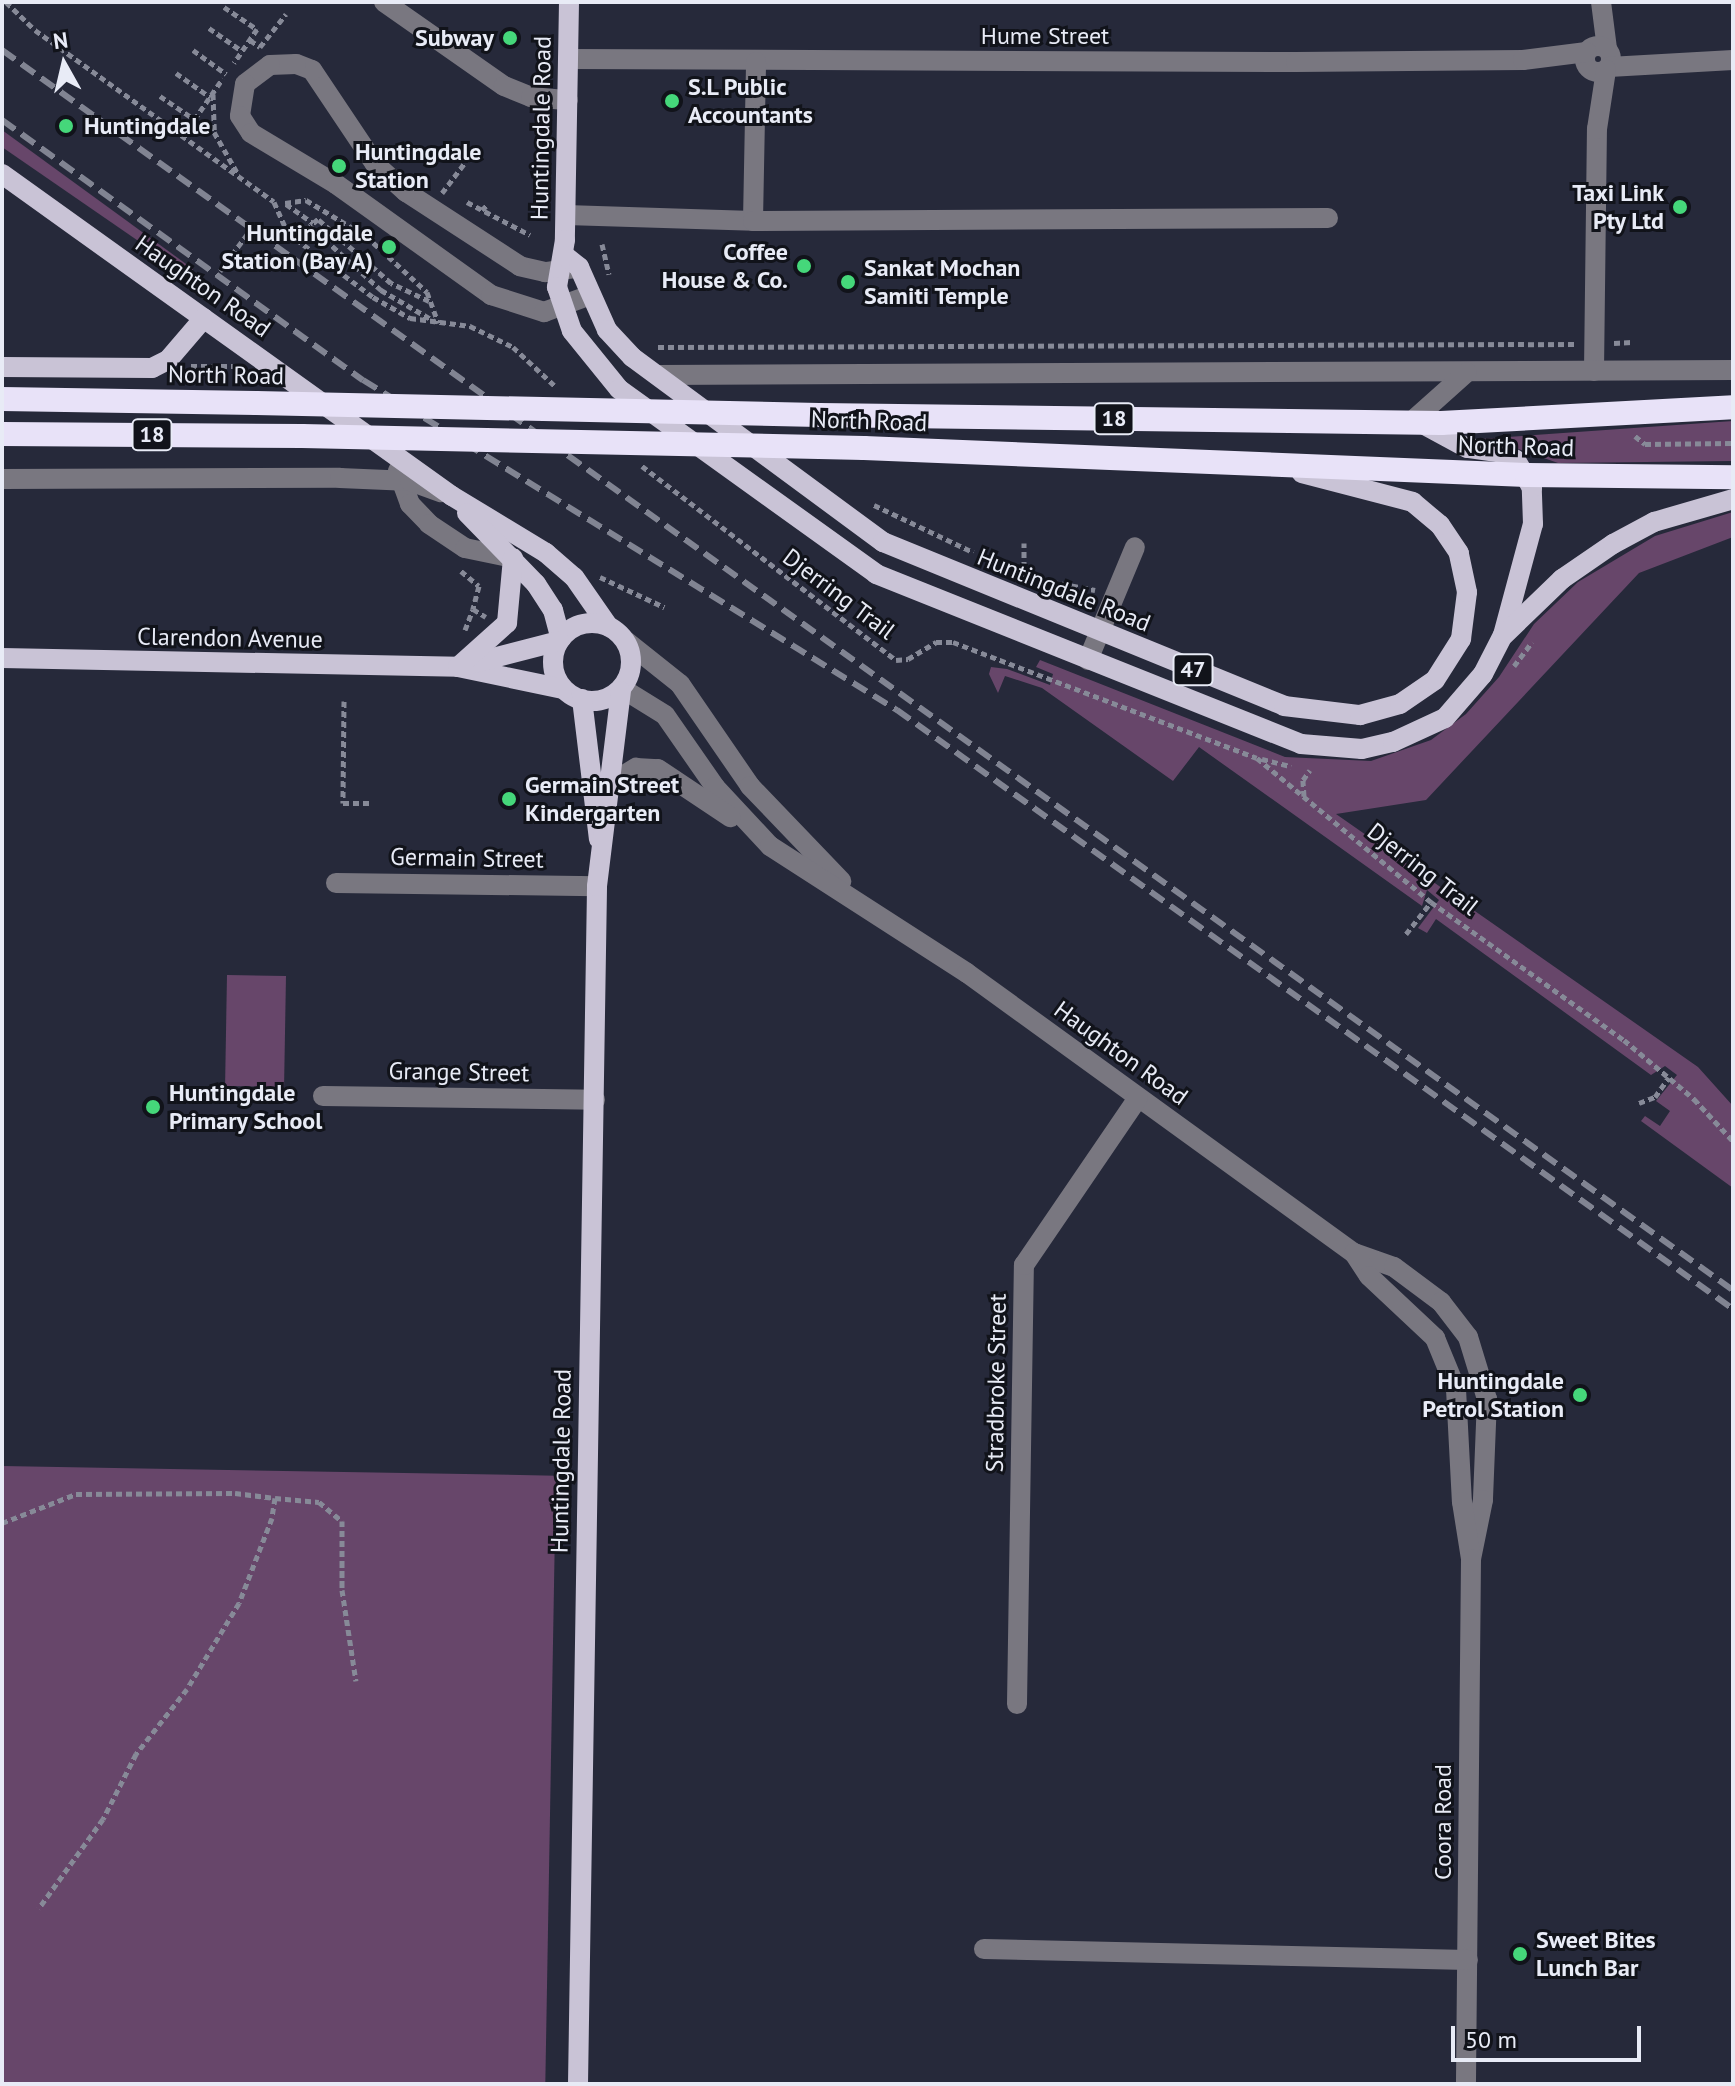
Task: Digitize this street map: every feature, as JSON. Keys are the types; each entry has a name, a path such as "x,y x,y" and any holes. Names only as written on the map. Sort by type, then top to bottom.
{"highway":[{"name":"North Road","path":"2,399 1415,423 1733,407"},
{"name":"North Road","path":"2,434 864,448 1527,475 1733,477"}],"main road":[{"name":"Huntingdale Road","path":"569,2 567,265 563,308 580,344 619,389 876,574 1301,744 1362,749 1393,742 1445,718 1483,674 1503,635 1531,540 1533,497 1527,475"},
{"name":"Haughton Road","path":"2,174 452,496 527,539 583,588 608,626"},
{"name":"Huntingdale Road","path":"567,265 618,343 883,542 1099,633 1284,706 1322,714 1386,709 1411,699 1435,680 1456,650 1467,615 1464,570 1447,533 1403,498 1267,465"},
{"path":"2,367 152,368 168,360 204,318"},
{"path":"1415,423 1467,448 1511,455 1527,475"},
{"name":"Haughton Road","path":"452,496 513,558 553,610 560,640"},
{"path":"1503,635 1562,579 1613,544 1654,522 1733,499"},
{"path":"458,667 507,623 513,558"},
{"path":"579,625 608,626 626,641 631,668 622,690 610,698 582,699 563,689 553,660 560,640 579,625"},
{"name":"Clarendon Avenue","path":"458,667 560,640"},
{"name":"Clarendon Avenue","path":"2,658 458,667 563,689"},
{"name":"Huntingdale Road","path":"599,839 614,781 622,690"},
{"name":"Huntingdale Road","path":"578,2084 599,839 582,699"}],"street":[{"path":"384,2 504,86 531,97 568,100"},
{"path":"1594,371 1599,2"},
{"name":"Hume Street","path":"568,59 756,62 1733,60"},
{"path":"753,221 756,62"},
{"path":"567,265 520,266 383,174 312,70 296,64 270,65 245,84 240,116 251,133 336,184 491,295 532,311 563,308 588,296"},
{"path":"566,215 753,221 1328,218"},
{"name":"North Road","path":"657,375 1733,370"},
{"path":"1415,423 1467,372"},
{"path":"396,456 400,480 416,511 448,539 473,551 513,558"},
{"path":"2,479 400,480 452,496"},
{"path":"1088,660 1135,547"},
{"name":"Haughton Road","path":"626,641 680,684 750,786 857,897"},
{"name":"Haughton Road","path":"622,690 665,715 715,787 760,837 857,897 1354,1253 1394,1267 1441,1302 1468,1337 1481,1366"},
{"path":"614,781 636,768 664,771 760,837"},
{"name":"Germain Street","path":"336,883 597,886"},
{"name":"Grange Street","path":"323,1096 595,1100"},
{"name":"Stradbroke Street","path":"1017,1704 1024,1265 1138,1098"},
{"name":"Haughton Road","path":"1354,1253 1369,1276 1424,1323 1452,1374"},
{"name":"Coora Road","path":"1471,1559 1488,1445 1481,1366"},
{"name":"Coora Road","path":"1452,1374 1471,1559 1466,2084"},
{"path":"984,1949 1468,1960"}],"path":[{"path":"6,2 35,30 274,202 288,233 373,297 410,318 470,326 513,347 567,398"},
{"path":"183,136 257,29 224,7"},
{"path":"250,40 260,47 286,14"},
{"path":"209,28 242,51"},
{"path":"193,50 226,74"},
{"path":"176,73 211,95"},
{"path":"211,95 214,132 240,177"},
{"path":"160,96 194,119"},
{"path":"445,190 530,235"},
{"path":"274,202 306,200 366,236 427,292 438,324"},
{"path":"285,203 313,223"},
{"path":"482,210 488,204"},
{"path":"429,301 391,283 318,219 310,226 381,290 438,324"},
{"path":"220,271 248,233"},
{"path":"602,244 611,284"},
{"path":"646,342 656,347 717,348 1632,342"},
{"path":"1635,431 1636,441 1645,444 1733,443"},
{"name":"Djerring Trail","path":"631,457 896,660 908,659 936,642 971,647 1257,758 1431,902 1669,1077 1733,1141"},
{"path":"1024,543 1024,577 1115,595"},
{"path":"583,588 601,577 664,607"},
{"path":"344,701 343,803 373,803"},
{"path":"1304,797 1303,780 1310,770"},
{"path":"1406,934 1431,902"},
{"path":"1639,1103 1655,1097 1669,1077"},
{"path":"2,1523 76,1494 235,1493 319,1502 342,1521 342,1590 356,1681"},
{"path":"39,1908 103,1819 136,1754 187,1689 239,1603 272,1518 275,1498"}],"shaded area":[{"path":"2,130 193,269 192,278 2,147"},
{"path":"1733,421 1733,461 1558,463 1507,445 1479,443 1479,439"},
{"path":"1733,512 1733,537 1639,573 1426,800 1336,814 1698,1067 1733,1106 1733,1188 1641,1121 1645,1116 1660,1126 1670,1111 1656,1101 1677,1075 1665,1066 1651,1075 1436,919 1427,933 1418,928 1439,900 1427,890 1422,906 1199,747 1173,781 1042,688 1005,676 998,693 989,674 991,667 1007,669 1050,685 1053,674 1036,667 1040,660 1285,757 1371,761 1431,740 1466,714 1499,677 1534,624 1578,582 1655,536"},
{"path":"227,975 286,976 284,1087 225,1086"},
{"path":"2,1466 556,1476 545,2084 2,2084"}],"railway":[{"path":"2,50 1733,1290"},
{"path":"2,120 363,380 897,710 1733,1309"}],"place":[{"name":"Subway","path":"510,38"},
{"name":"S.L Public Accountants","path":"672,101"},
{"name":"Huntingdale","path":"66,126"},
{"name":"Huntingdale Station","path":"339,166"},
{"name":"Taxi Link Pty Ltd","path":"1680,207"},
{"name":"Huntingdale Station (Bay A)","path":"389,247"},
{"name":"Coffee House & Co.","path":"804,266"},
{"name":"Sankat Mochan Samiti Temple","path":"848,282"},
{"name":"Germain Street Kindergarten","path":"509,799"},
{"name":"Huntingdale Primary School","path":"153,1107"},
{"name":"Huntingdale Petrol Station","path":"1580,1395"},
{"name":"Sweet Bites Lunch Bar","path":"1520,1954"}]}
